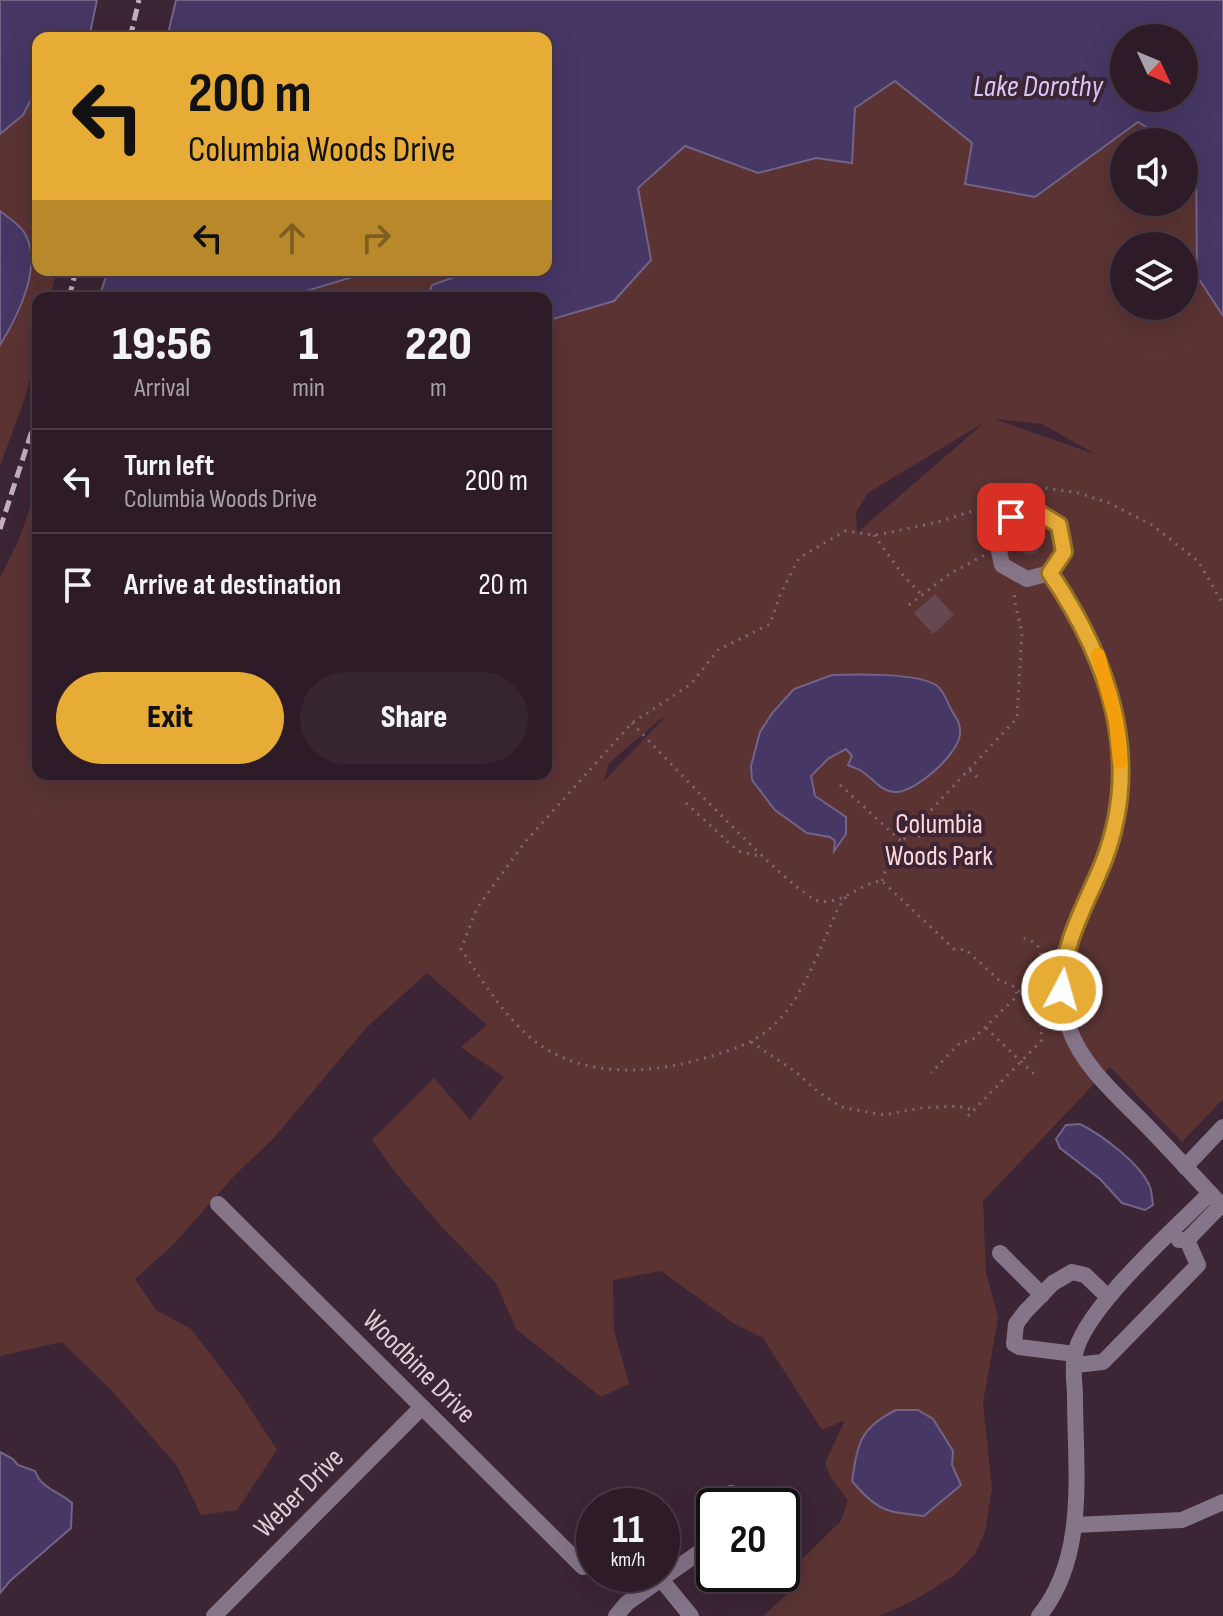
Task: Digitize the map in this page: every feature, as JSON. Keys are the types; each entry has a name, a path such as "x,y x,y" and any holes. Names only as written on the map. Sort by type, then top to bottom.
{"street":[{"path":"1036,511 1059,525 1064,552 1050,573 1027,579 1002,565 997,542 1011,517 1036,511"},
{"path":"1050,573 1073,607 1098,656 1111,697 1119,746 1113,829 1066,952 1062,990 1068,1025 1084,1059 1218,1201"},
{"path":"1185,1167 1223,1127"},
{"path":"1039,1616 1059,1585 1075,1525 1075,1360 1096,1309 1165,1239 1218,1201"},
{"path":"1187,1240 1218,1201"},
{"name":"Woodbine Drive","path":"218,1204 576,1560"},
{"path":"1165,1239 1187,1240"},
{"path":"1108,1297 1085,1275 1078,1272 1062,1276 1016,1324 1014,1344 1075,1360 1103,1362 1198,1265 1187,1240"},
{"path":"1000,1253 1042,1295"},
{"name":"Weber Drive","path":"214,1616 422,1407"},
{"path":"1075,1525 1182,1520 1223,1502"},
{"path":"616,1616 642,1592"},
{"path":"671,1592 691,1616"}],"path":[{"path":"846,897 836,909 795,997 777,1023 751,1042 718,1054 645,1071 602,1068 571,1061 539,1044 523,1031 492,995 461,949 477,908 516,854 632,723 691,684 718,650 770,624 780,595 799,558 845,531 874,535 938,522 1045,488 1079,493 1109,503 1152,525 1179,545 1198,561 1223,604"},
{"path":"874,535 922,595"},
{"path":"909,605 948,575 999,551"},
{"path":"882,881 888,858 1017,718 1022,632 1014,599 1020,575"},
{"path":"632,723 766,859 812,899 829,902 846,897 870,883 882,881"},
{"path":"970,770 977,777"},
{"path":"840,785 902,842"},
{"path":"686,803 738,851 766,859"},
{"path":"913,830 920,837"},
{"path":"882,881 954,949 966,950 991,974 1017,991"},
{"path":"968,1116 1042,1040 1036,991 1041,952 1026,938 1018,938"},
{"path":"1017,991 1062,990"},
{"path":"931,1073 960,1043 973,1039 986,1028 1014,999 1017,991"},
{"path":"986,1028 1036,1076"},
{"path":"751,1042 841,1107 884,1115 933,1107 957,1106 974,1110"}],"green space":[{"name":"Columbia Woods Park","path":"895,81 973,143 965,183 1035,197 1110,142 1110,216 1196,216 1197,232 1110,232 1110,320 1198,320 1198,278 1223,316 1223,1099 1182,1142 1110,1067 983,1201 986,1272 998,1318 983,1403 992,1489 985,1532 975,1554 955,1575 913,1601 879,1616 763,1616 789,1592 800,1592 800,1561 841,1521 848,1500 831,1478 825,1463 845,1420 822,1430 763,1338 733,1323 661,1271 613,1280 614,1330 629,1384 601,1397 516,1329 496,1283 440,1225 372,1140 434,1078 470,1120 504,1077 461,1047 487,1025 427,973 366,1028 273,1139 236,1174 173,1245 135,1279 156,1310 191,1329 240,1393 277,1450 237,1510 201,1515 177,1466 113,1392 62,1342 0,1356 0,578 19,539 32,501 32,780 552,780 552,319 614,301 651,260 638,188 685,145 758,173 817,157 851,163 855,108","holes":["995,419 1042,424 1097,455","985,422 858,532 856,512 868,493","664,718 604,781 609,763"]},
{"path":"32,98 32,276 56,276 52,292 32,292 32,371 0,466 0,345 17,318 28,286 23,230 0,211 0,134 23,115"},
{"path":"1138,122 1148,128 1130,128"},
{"path":"356,276 457,276 432,285 430,292 303,292"}],"water":[{"path":"0,0 97,0 90,32 32,32 32,98 23,115 0,134"},
{"name":"Lake Dorothy","path":"176,0 1223,0 1223,316 1198,278 1198,128 1148,128 1138,122 1130,128 1110,128 1110,142 1035,197 965,184 972,143 895,81 855,108 852,163 816,158 758,173 685,146 638,188 651,260 614,301 552,319 552,292 430,292 432,285 457,276 552,276 552,32 168,32"},
{"path":"0,211 24,232 31,260 21,305 0,345"},
{"path":"106,276 356,276 303,292 101,292"},
{"path":"832,675 886,675 927,681 942,691 960,729 953,751 936,770 914,786 896,792 885,790 860,770 848,765 852,756 846,749 829,758 811,776 815,796 846,817 846,834 834,851 835,841 830,837 807,833 775,810 752,780 751,766 760,732 773,712 794,689"},
{"path":"1080,1124 1130,1160 1150,1187 1153,1205 1145,1210 1122,1203 1100,1179 1060,1148 1056,1139 1066,1125"},
{"path":"896,1410 918,1410 933,1419 953,1451 952,1465 961,1485 924,1516 883,1508 868,1499 852,1481 863,1438 875,1423"},
{"path":"0,1452 18,1465 35,1471 46,1486 72,1503 71,1528 0,1593"}],"building":[{"path":"1029,533 1040,544 1029,555 1018,544"},
{"path":"935,594 954,615 933,634 914,613"}],"railway":[{"path":"131,32 139,0"},
{"path":"70,292 74,276"},
{"path":"0,529 32,430"}],"slow traffic":[{"path":"1098,655 1116,721 1120,762"}],"route":[{"path":"1011,517 1036,511 1059,525 1064,552 1050,573 1073,607 1098,656 1111,697 1119,746 1120,767 1113,829 1066,952 1062,990"}]}
